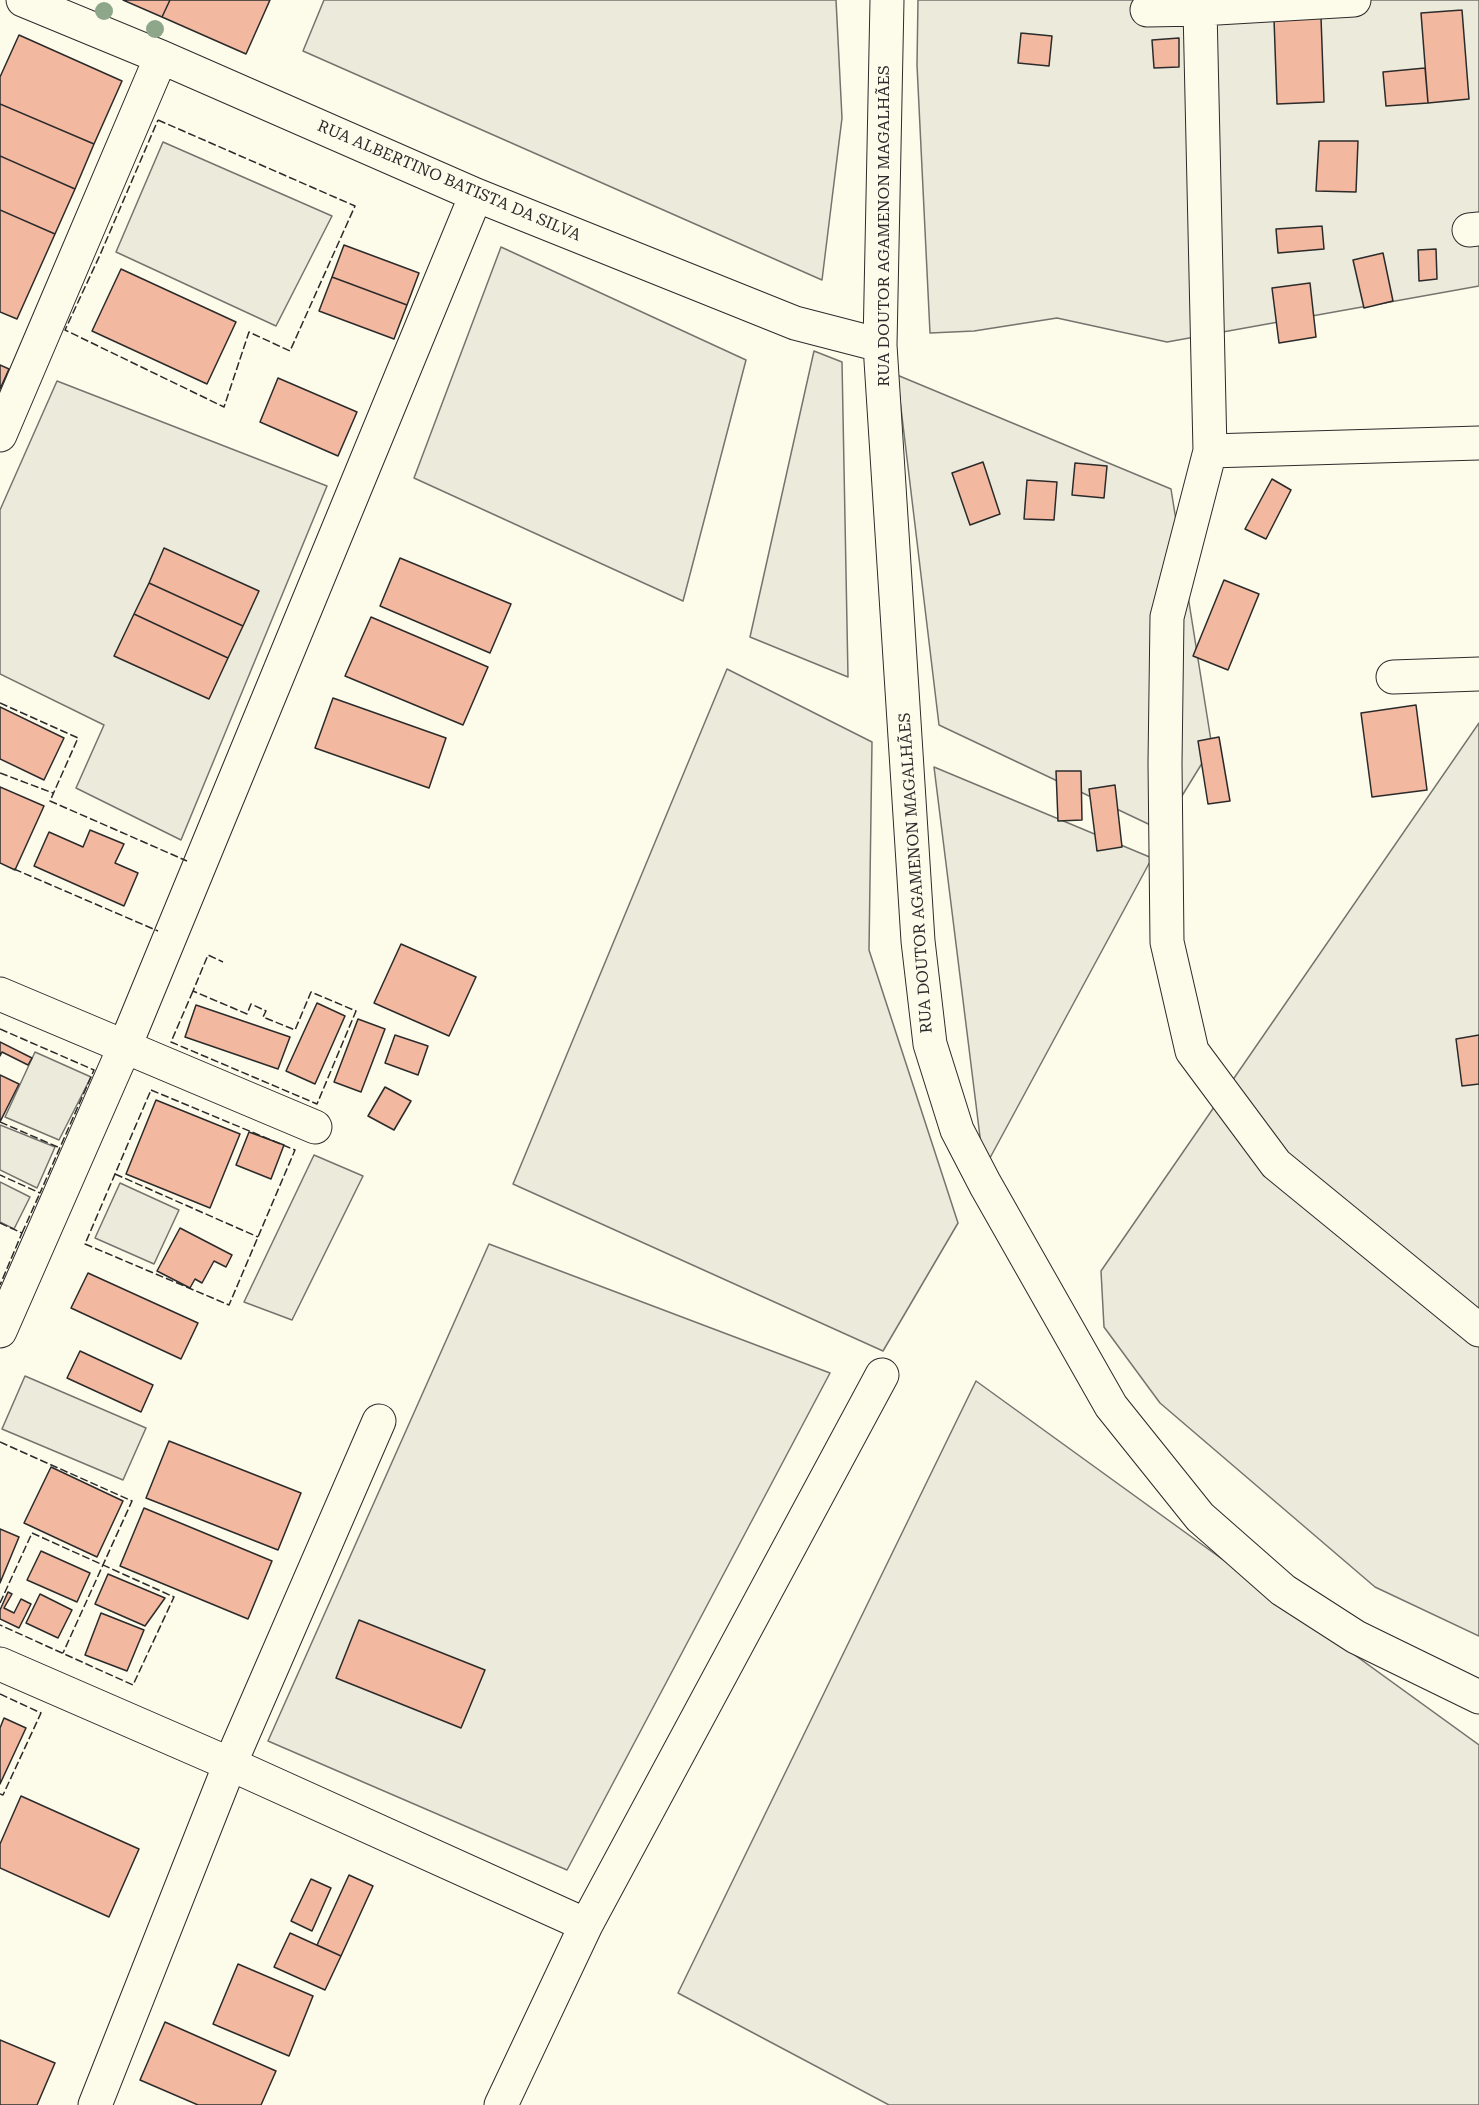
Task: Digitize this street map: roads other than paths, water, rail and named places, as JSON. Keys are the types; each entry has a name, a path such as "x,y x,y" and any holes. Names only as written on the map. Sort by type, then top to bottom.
{"street":[{"name":"RUA ALBERTINO BATISTA DA SILVA","path":"23,0 161,57 476,195 795,323 880,345"},
{"name":"RUA DOUTOR AGAMENON MAGALHÃES","path":"886,0 880,345 918,941 930,1044 957,1130 985,1184 1111,1406 1200,1516 1283,1590 1356,1637 1479,1697"},
{"path":"1147,10 1354,0"},
{"path":"1200,9 1210,451 1167,617 1165,762 1167,942 1192,1051 1276,1164 1479,1330"},
{"path":"0,435 161,57"},
{"path":"0,1331 125,1046 476,195"},
{"path":"1210,451 1479,443"},
{"path":"1393,677 1479,674"},
{"path":"0,994 315,1127"},
{"path":"501,2105 586,1926 882,1375"},
{"path":"95,2105 230,1764 379,1421"},
{"path":"0,1664 230,1764 586,1926"}]}
